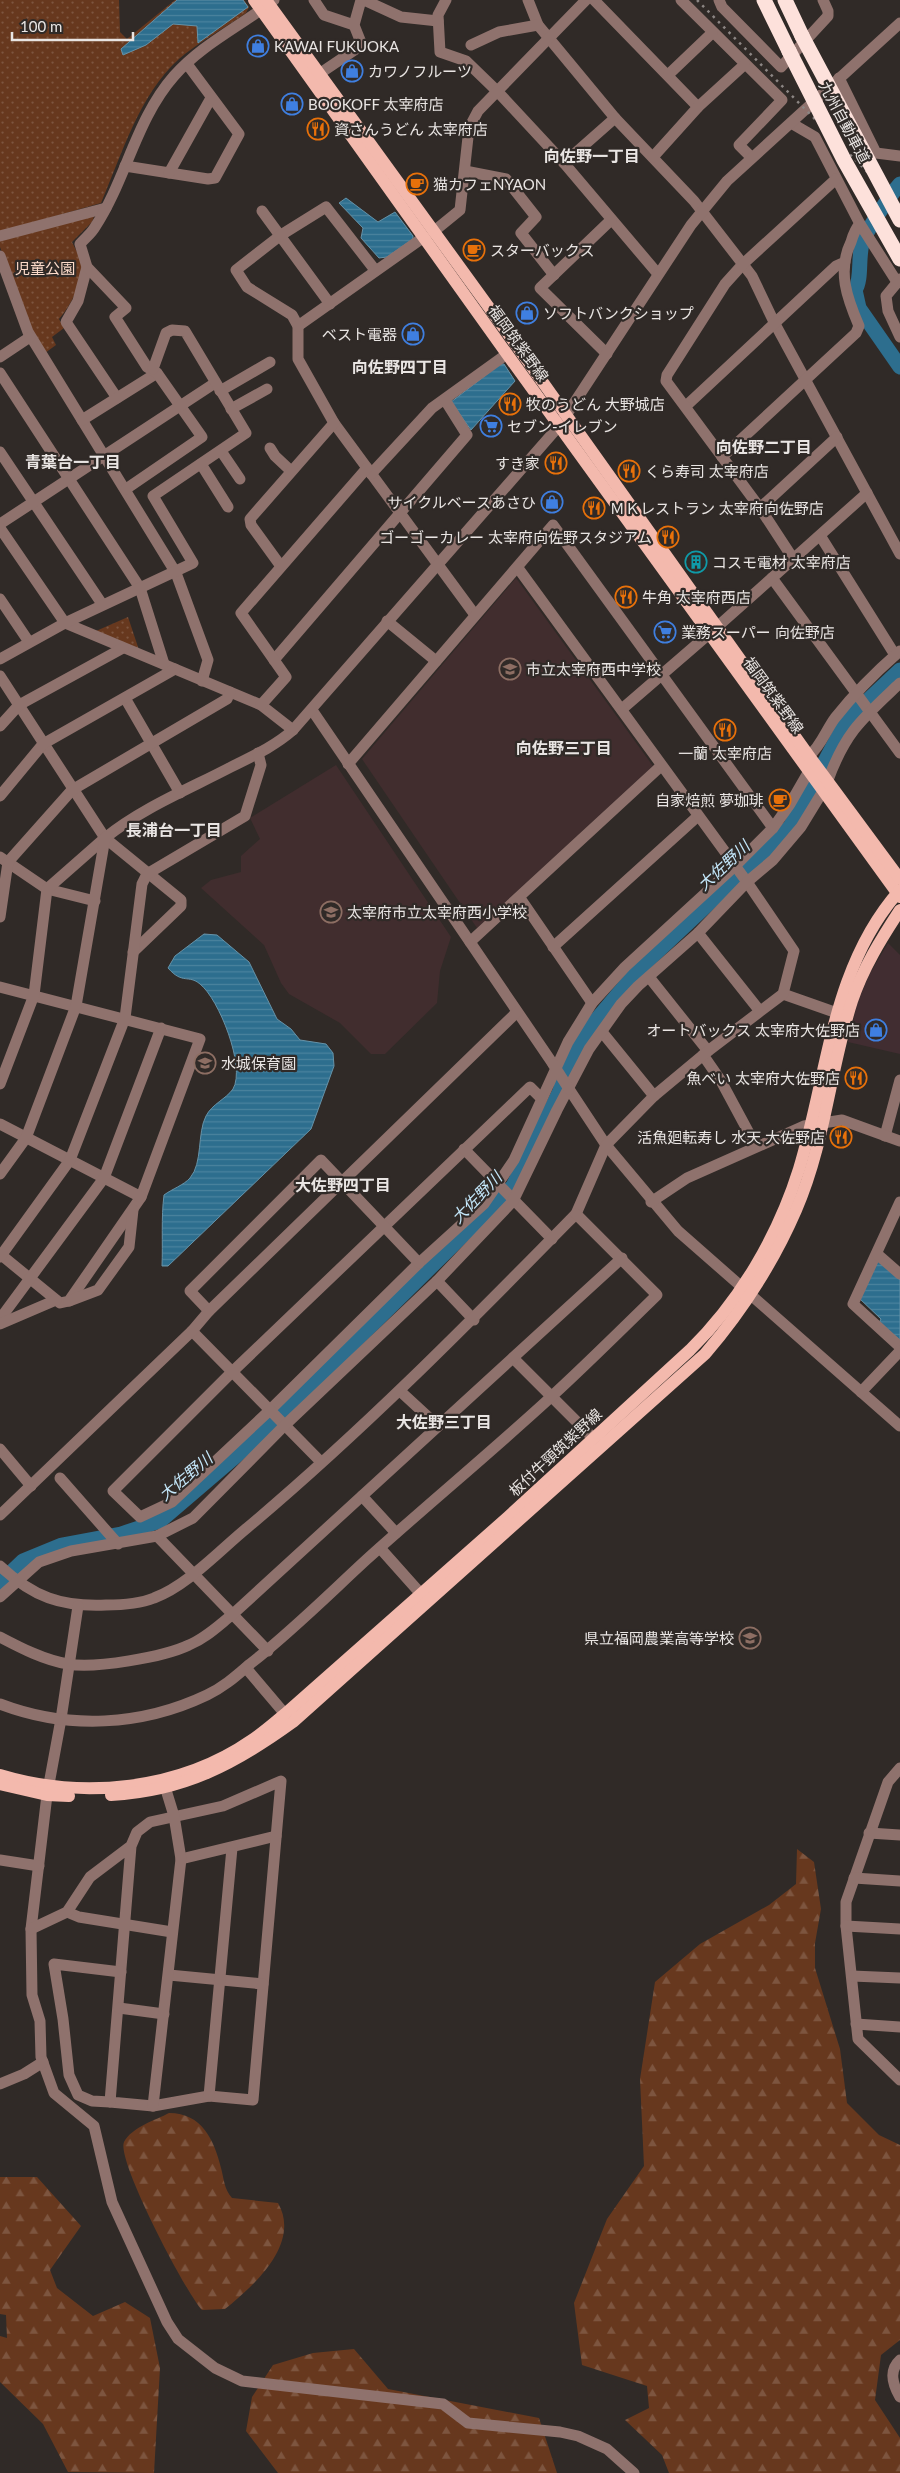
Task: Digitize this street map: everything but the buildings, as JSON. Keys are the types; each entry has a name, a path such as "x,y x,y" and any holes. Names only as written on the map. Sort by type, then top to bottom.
{"highway":[{"name":"九州自動車道","path":"764,0 844,160 900,258"},
{"name":"九州自動車道","path":"785,0 808,34 900,220"}],"main road":[{"name":"福岡筑紫野線","path":"265,2 319,74 506,354 714,630"},
{"name":"福岡筑紫野線","path":"265,2 428,235 566,415 899,893"},
{"name":"福岡筑紫野線","path":"825,786 900,879"},
{"name":"板付牛頸筑紫野線","path":"817,1123 837,1013 852,967 871,931 899,893"},
{"name":"板付牛頸筑紫野線","path":"0,1784 48,1790 165,1784 221,1767 260,1746 293,1722 705,1354 747,1291 817,1123 852,1000 864,968 900,910"},
{"name":"板付牛頸筑紫野線","path":"165,1784 212,1762 251,1740 285,1714 508,1517 712,1328 747,1291"},
{"name":"板付牛頸筑紫野線","path":"0,1774 48,1790"}],"street":[{"path":"314,0 324,15 354,25"},
{"path":"319,74 362,45 354,25 362,0 401,17 438,21"},
{"path":"446,0 440,11 438,21 440,52 466,61 498,92 564,163 658,274"},
{"path":"528,0 538,25 615,118 701,211 744,264 900,554"},
{"path":"298,326 375,270 428,235 460,210 470,128 478,111 586,0"},
{"path":"594,0 698,107"},
{"path":"681,0 744,65 782,100 739,145 751,157"},
{"path":"720,0 722,7 781,67 808,34 828,16 823,0"},
{"path":"126,489 202,437 155,371 147,366 115,318 126,308 87,267 80,244 95,227 106,208 155,103 175,75 211,43 265,2"},
{"path":"0,1084 34,996 47,889 117,828 180,793 258,754 294,730 387,620 559,426 701,211 751,157 900,23"},
{"path":"471,45 499,32 538,25"},
{"path":"668,76 712,33"},
{"path":"125,166 215,178 239,134 187,64"},
{"path":"653,157 698,107 744,65"},
{"path":"839,78 876,153 900,156"},
{"path":"169,173 211,98"},
{"path":"564,163 615,118"},
{"path":"791,123 815,137 860,224 898,280 886,296 888,311 900,337"},
{"path":"465,171 506,180 536,217 522,233 554,275"},
{"path":"794,560 760,508 666,381 667,375 725,284 836,179"},
{"path":"375,270 326,207 281,235 236,270 247,287 292,316 298,326 298,359 334,424 475,615"},
{"path":"0,236 106,208"},
{"path":"262,211 330,304"},
{"path":"607,354 540,288 611,220"},
{"path":"722,457 856,333 859,326 848,300 845,287 845,262 849,246 860,224"},
{"path":"0,256 30,336 176,572 208,660 202,682"},
{"path":"686,406 774,322 836,266 845,262"},
{"path":"87,267 78,301 66,322 117,398"},
{"path":"0,659 102,604 193,564 153,496 246,433 185,331 172,330 166,333 155,371 82,420"},
{"path":"0,357 30,336"},
{"path":"261,705 286,678 240,613 280,565 432,408 506,354"},
{"path":"0,524 180,406 270,362"},
{"path":"0,373 140,588 164,664"},
{"path":"231,409 267,389"},
{"path":"274,660 467,435 445,400"},
{"path":"280,565 251,525 250,519 334,424"},
{"path":"760,508 837,437"},
{"path":"270,448 275,456 291,471"},
{"path":"221,451 240,479"},
{"path":"0,452 102,604"},
{"path":"201,464 228,507"},
{"path":"622,709 821,537 868,493"},
{"path":"348,764 553,525 773,828"},
{"path":"0,528 65,623 164,664 202,682 261,705 294,730"},
{"path":"0,1597 39,1562 71,1551 157,1536 193,1518 284,1426 437,1281 513,1201 557,1110 589,1050 621,1004 649,976 698,933 747,882 773,860 788,842 825,786 838,752 863,703 898,653 821,537"},
{"path":"0,1566 16,1581 42,1595 78,1606 132,1604 154,1598 194,1573 400,1391 474,1320 576,1214 606,1145 654,1096 705,1053 782,994 794,951 747,882 518,568"},
{"path":"772,578 900,753"},
{"path":"0,599 29,642"},
{"path":"387,620 436,661"},
{"path":"0,726 19,705 123,648"},
{"path":"0,796 43,744 175,670"},
{"path":"0,676 72,790 105,838 146,874 180,900 180,906 134,952"},
{"path":"541,1098 530,1087 231,1372 113,1491 140,1517 172,1502 269,1411 419,1263 484,1204 514,1160 568,1042 592,1003 625,967 735,866 773,828 790,804 828,727 863,703 900,683"},
{"path":"0,917 4,860 72,790 227,699 230,692"},
{"path":"125,698 180,793"},
{"path":"312,710 570,1088 606,1145 651,1202 678,1231 900,1426"},
{"path":"134,1208 130,1247 98,1290 69,1301 60,1303 0,1256 70,1160 125,1018 142,884 146,874 244,816 261,765 258,754"},
{"path":"470,942 520,898 661,766"},
{"path":"553,947 698,816"},
{"path":"0,1174 26,1138 76,1006 105,838"},
{"path":"4,860 47,889 94,901"},
{"path":"520,898 592,1003"},
{"path":"698,933 759,1010"},
{"path":"649,976 705,1053 756,1146"},
{"path":"0,987 200,1039 142,1197 69,1301"},
{"path":"782,994 837,1013"},
{"path":"0,1515 192,1331 209,1312 518,1012"},
{"path":"0,1320 104,1178 161,1028"},
{"path":"602,1032 654,1096"},
{"path":"885,1136 900,1080"},
{"path":"651,1202 687,1178 756,1146 817,1123 842,1120 900,1141"},
{"path":"0,1124 142,1197"},
{"path":"464,1149 498,1186 552,1239"},
{"path":"209,1312 190,1291 321,1160 383,1228 419,1263"},
{"path":"862,1392 900,1349 853,1304 899,1206"},
{"path":"0,1704 20,1712 61,1719 100,1722 125,1721 152,1716 224,1687 268,1651 396,1533 552,1397 657,1295 576,1214"},
{"path":"877,1254 900,1274"},
{"path":"0,1637 29,1651 69,1665 128,1660 182,1648 203,1637 233,1614 622,1258"},
{"path":"437,1281 474,1320"},
{"path":"0,1324 56,1300"},
{"path":"192,1331 321,1462"},
{"path":"514,1358 593,1438"},
{"path":"400,1391 438,1426"},
{"path":"0,1450 31,1486"},
{"path":"60,1478 118,1544"},
{"path":"362,1496 396,1533"},
{"path":"157,1536 268,1651"},
{"path":"380,1548 420,1594"},
{"path":"78,1606 48,1790 31,1929 32,1995 40,2021 43,2062 54,2093 94,2126 108,2192 128,2240 167,2322 178,2339 215,2368 242,2381 444,2404 468,2423 560,2432 607,2449 634,2473"},
{"path":"246,1668 285,1714"},
{"path":"899,1771 888,1782 869,1833 846,1902 846,1926 858,2039 900,2080"},
{"path":"110,2102 126,1925 131,1846 137,1832 150,1822 224,1806 280,1781 253,2100 209,2096 153,2106 92,2101 78,2095 69,2075 64,2019 54,1964 121,1972"},
{"path":"153,2106 181,1859 174,1816 165,1784"},
{"path":"869,1833 900,1835"},
{"path":"181,1859 276,1836"},
{"path":"31,1929 66,1912 90,1877 131,1846"},
{"path":"209,2096 232,1848"},
{"path":"0,1860 39,1866"},
{"path":"854,1878 900,1880"},
{"path":"66,1912 79,1917 172,1932"},
{"path":"846,1926 900,1929"},
{"path":"169,1975 219,1982 264,1984"},
{"path":"852,1976 900,1978"},
{"path":"119,2008 164,2014"},
{"path":"856,2024 900,2027"},
{"path":"0,2084 24,2074 43,2062"},
{"path":"900,2360 895,2365 892,2378 900,2396"}],"shaded area":[{"name":"市立太宰府西中学校","path":"516,578 653,766 477,928 362,759"},
{"name":"太宰府市立太宰府西小学校","path":"336,765 451,937 440,971 437,1003 385,1054 371,1054 340,1023 289,994 281,983 264,945 201,888 211,880 241,872 241,856 260,839 250,818"},
{"name":"オートバックス 太宰府大佐野店","path":"888,943 900,955 900,1054 848,1042 857,1004 869,975"}],"green space":[{"path":"0,0 119,0 120,32 127,39 175,0 244,0 249,7 246,13 186,53 165,74 142,107 124,145 101,203 0,232"},
{"name":"児童公園","path":"95,214 92,222 72,242 84,266 75,294 59,319 64,328 52,337 56,345 45,353 31,332 0,247 0,239"},
{"path":"128,617 139,650 96,631"},
{"path":"797,1849 814,1862 821,1909 815,1943 815,1968 840,2049 847,2103 879,2135 900,2145 900,2340 881,2355 875,2400 900,2438 900,2473 669,2473 662,2455 625,2420 649,2408 647,2386 582,2365 574,2303 607,2219 644,2166 640,2079 655,1982 700,1944 769,1905 796,1884"},
{"path":"169,2113 180,2114 190,2118 205,2130 215,2148 226,2187 232,2198 278,2203 284,2218 284,2233 279,2248 271,2262 249,2288 225,2309 202,2310 194,2299 154,2226 141,2199 124,2154 124,2142 133,2132"},
{"path":"0,2177 37,2177 81,2226 50,2270 57,2288 93,2316 125,2302 150,2318 160,2368 154,2473 68,2472 43,2424 0,2382 0,2336 7,2338 6,2315 0,2314"},
{"path":"354,2349 388,2389 539,2418 557,2473 278,2473 246,2431 252,2397 273,2365 313,2353"}],"water":[{"path":"177,0 243,0 248,7 198,43 197,26 173,24 146,45 123,55 121,49"},
{"path":"346,198 378,222 395,212 413,236 413,239 387,257 379,258 361,238 363,228 339,203"},
{"path":"500,364 504,364 515,381 471,430 451,402"},
{"path":"204,934 217,935 249,962 277,1019 291,1029 300,1040 326,1044 333,1053 334,1066 311,1129 168,1266 162,1266 164,1195 181,1185 194,1172 206,1116 233,1089 236,1079 233,1050 215,1004 200,984 178,976 168,968 175,956"},
{"path":"879,1261 900,1280 900,1340 879,1323 881,1319 859,1298 875,1263"}],"waterway":[{"name":"大佐野川","path":"900,184 864,238 855,290 859,308 900,367"},
{"name":"大佐野川","path":"0,1583 23,1561 62,1545 121,1534 160,1521 256,1439 513,1186 560,1091 565,1070 596,1020 641,967 790,827 847,720 900,670"}],"railway":[{"path":"697,0 900,205"}],"place":[{"name":"KAWAI FUKUOKA","path":"258,46"},
{"name":"カワノフルーツ","path":"352,71"},
{"name":"BOOKOFF 太宰府店","path":"292,104"},
{"name":"資さんうどん 太宰府店","path":"318,129"},
{"name":"猫カフェNYAON","path":"417,184"},
{"name":"スターバックス","path":"474,250"},
{"name":"ソフトバンクショップ","path":"527,313"},
{"name":"ベスト電器","path":"413,334"},
{"name":"牧のうどん 大野城店","path":"510,404"},
{"name":"セブン-イレブン","path":"491,426"},
{"name":"すき家","path":"556,463"},
{"name":"くら寿司 太宰府店","path":"629,471"},
{"name":"サイクルベースあさひ","path":"552,502"},
{"name":"ＭＫレストラン 太宰府向佐野店","path":"594,508"},
{"name":"ゴーゴーカレー 太宰府向佐野スタジアム","path":"668,537"},
{"name":"コスモ電材 太宰府店","path":"696,562"},
{"name":"牛角 太宰府西店","path":"626,597"},
{"name":"業務スーパー 向佐野店","path":"665,632"},
{"name":"市立太宰府西中学校","path":"510,669"},
{"name":"一蘭 太宰府店","path":"725,730"},
{"name":"自家焙煎 夢珈琲","path":"780,800"},
{"name":"太宰府市立太宰府西小学校","path":"331,912"},
{"name":"オートバックス 太宰府大佐野店","path":"876,1030"},
{"name":"水城保育園","path":"205,1063"},
{"name":"魚べい 太宰府大佐野店","path":"856,1078"},
{"name":"活魚廻転寿し 水天 大佐野店","path":"841,1137"},
{"name":"県立福岡農業高等学校","path":"750,1638"}],"district":[{"name":"向佐野一丁目","path":"592,155"},
{"name":"向佐野四丁目","path":"400,366"},
{"name":"向佐野二丁目","path":"764,446"},
{"name":"青葉台一丁目","path":"73,461"},
{"name":"向佐野三丁目","path":"564,747"},
{"name":"長浦台一丁目","path":"174,829"},
{"name":"大佐野四丁目","path":"343,1184"},
{"name":"大佐野三丁目","path":"444,1421"}]}
